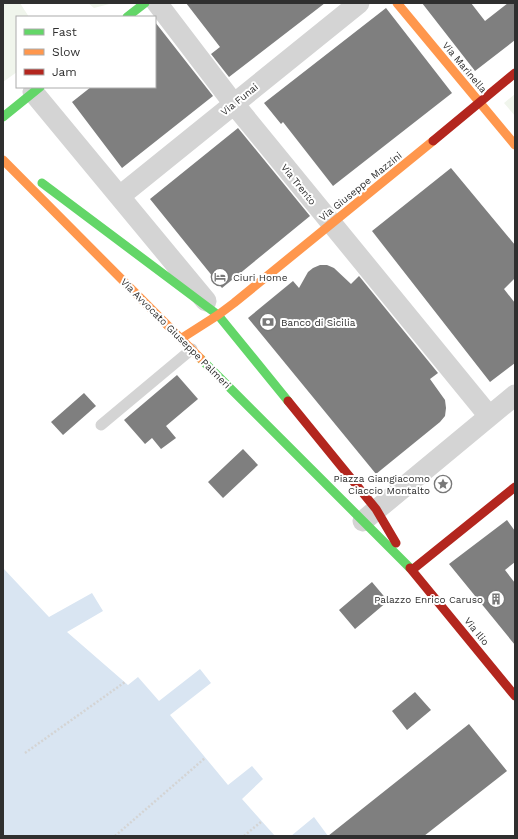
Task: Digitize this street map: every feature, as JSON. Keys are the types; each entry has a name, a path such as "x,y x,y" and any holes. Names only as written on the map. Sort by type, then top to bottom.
{"main road":[{"path":"128,16 145,3"},
{"name":"Via Marinella","path":"397,3 515,145"},
{"name":"Via Giuseppe Mazzini","path":"182,338 218,315 332,224 515,73"},
{"path":"3,117 36,90"},
{"path":"3,154 218,315 362,492 369,515 412,570"},
{"name":"Via Avvocato Giuseppe Palmeri","path":"3,160 348,506 369,515"},
{"path":"412,570 515,487"},
{"path":"369,515 412,570"},
{"name":"Via Ilio","path":"412,570 515,696"}],"street":[{"name":"Via Trento","path":"157,3 234,104 489,416"},
{"name":"Via Funai","path":"120,196 359,3"},
{"path":"36,90 120,196 218,315"},
{"path":"369,515 515,395"}],"lane":[{"path":"101,425 192,349"}],"path":[{"path":"25,753 125,682"},
{"path":"115,836 205,758"},
{"path":"244,836 262,821"}],"shaded area":[{"path":"3,3 20,3 28,16 16,16 16,73 3,82"},
{"path":"88,3 113,3 94,8"},
{"path":"515,94 515,116 504,103"},
{"path":"3,568 49,617 92,593 103,611 67,632 128,685 138,677 159,701 200,669 211,683 170,715 228,785 252,766 263,779 242,799 275,836 3,836"},
{"path":"314,817 328,836 291,836"}],"building":[{"path":"186,3 325,3 229,77 211,54 220,47"},
{"path":"422,3 471,3 485,21 508,3 515,3 515,40 475,71"},
{"path":"386,8 452,93 333,186 283,122 281,124 264,103"},
{"path":"156,23 213,96 122,168 72,102 90,88 156,88"},
{"path":"238,128 310,216 222,288 150,199"},
{"path":"451,168 515,245 515,278 504,289 515,303 515,363 490,382 372,231"},
{"path":"320,265 327,265 334,268 351,284 359,276 438,373 430,379 445,400 445,416 440,422 376,474 248,318 293,281 299,288 308,272"},
{"path":"177,375 198,399 166,426 176,438 161,449 152,438 145,444 124,420"},
{"path":"84,393 96,406 63,435 51,422"},
{"path":"243,449 258,465 223,498 208,482"},
{"path":"507,520 515,531 515,562 505,570 515,583 515,645 449,564"},
{"path":"372,582 388,601 355,629 339,610"},
{"path":"415,692 431,710 407,730 392,711"},
{"path":"469,724 507,771 424,836 328,836"}],"traffic: fast":[{"path":"128,16 145,3"},
{"path":"3,117 39,88"},
{"path":"42,183 218,315 288,401"},
{"path":"201,359 410,568"}],"traffic: slow":[{"path":"397,3 515,145"},
{"path":"182,338 234,303 433,141"},
{"path":"3,160 201,359"}],"traffic: jam":[{"path":"433,141 515,73"},
{"path":"288,401 376,509 396,543"},
{"path":"412,570 515,487"},
{"path":"410,568 515,696"}],"place":[{"name":"Ciuri Home","path":"220,277"},
{"name":"Banco di Sicilia","path":"268,322"},
{"name":"Piazza Giangiacomo Ciaccio Montalto","path":"443,484"},
{"name":"Palazzo Enrico Caruso","path":"496,599"}]}
